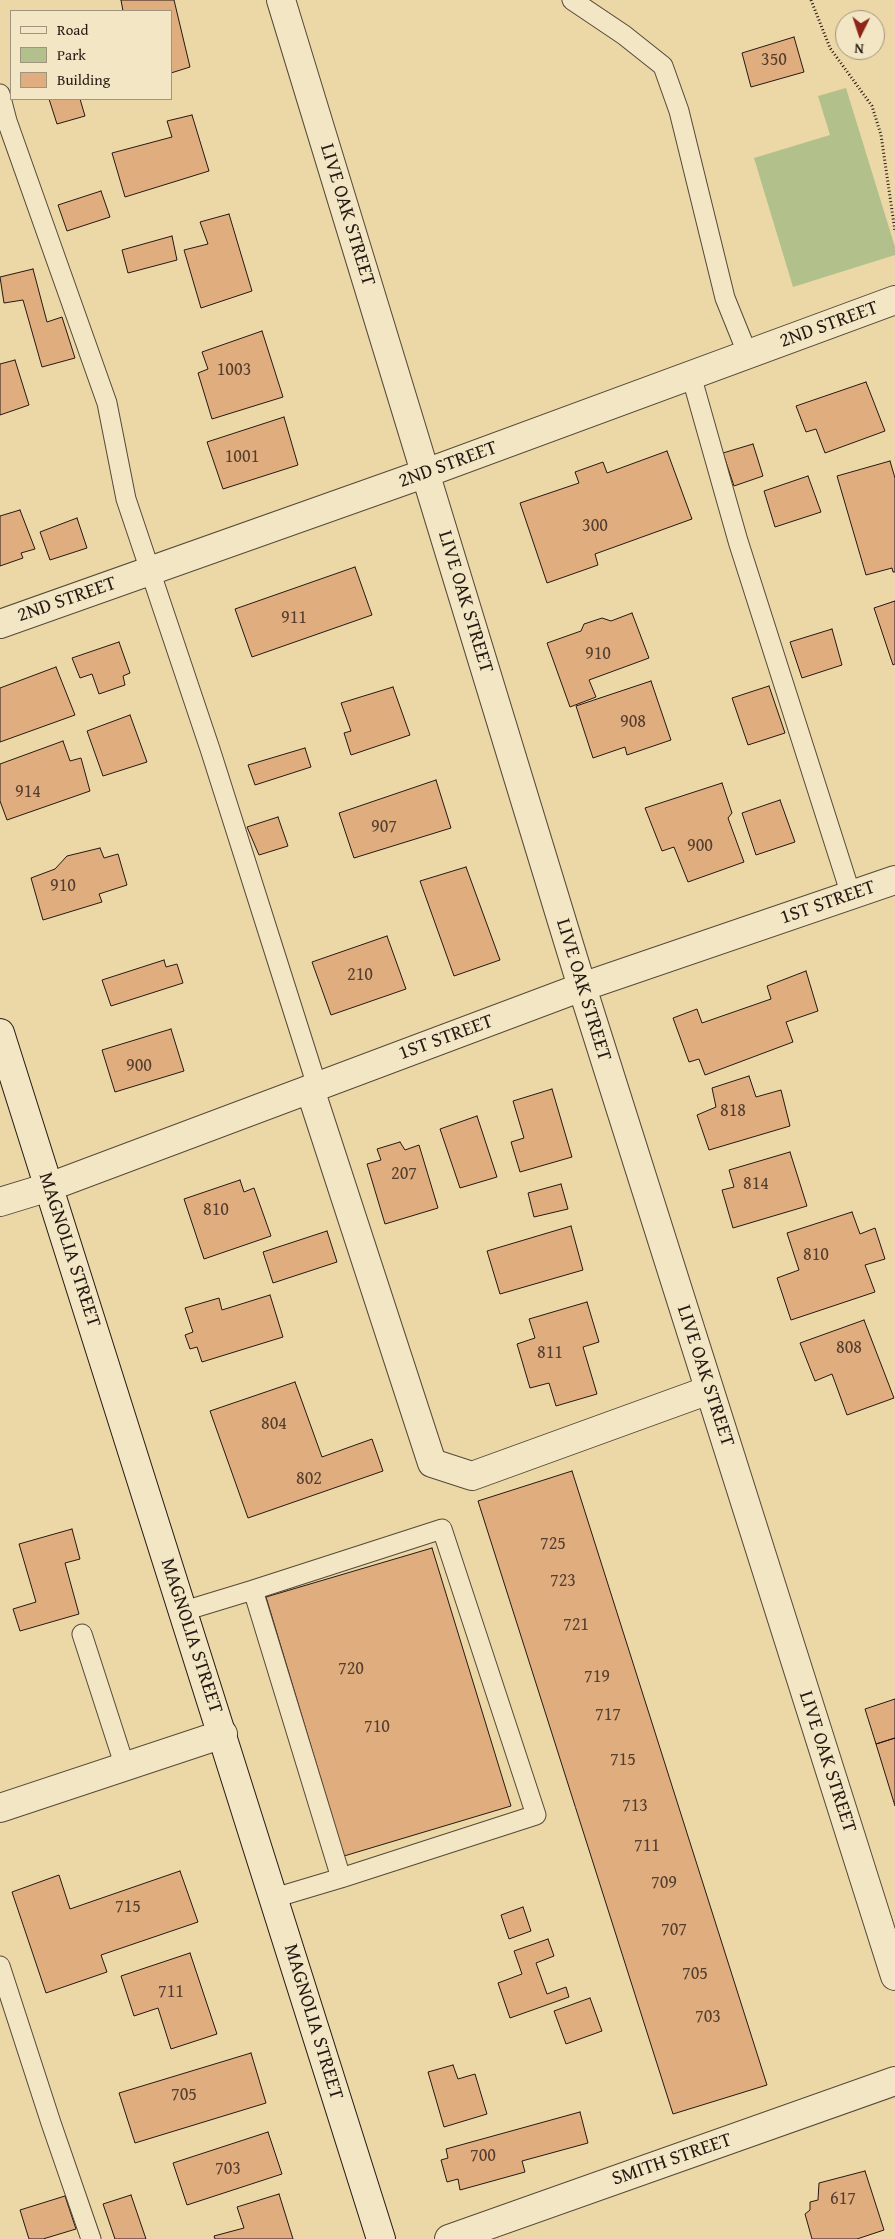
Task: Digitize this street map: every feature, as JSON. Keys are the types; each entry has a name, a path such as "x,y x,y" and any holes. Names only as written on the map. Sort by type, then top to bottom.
{"street":[{"name":"LIVE OAK STREET","path":"282,0 582,987 895,1976"},
{"name":"2ND STREET","path":"0,624 426,473 895,300"},
{"name":"1ST STREET","path":"0,1202 49,1187 582,987 895,880"},
{"name":"MAGNOLIA STREET","path":"0,1033 381,2239"},
{"path":"314,1087 432,1463 472,1476 709,1390"},
{"path":"0,1808 223,1734"},
{"name":"SMITH STREET","path":"449,2239 895,2081"}],"lane":[{"path":"572,0 624,35 663,66 679,111 725,298 748,355"},
{"path":"0,94 7,121 108,404 126,499 210,749 314,1087"},
{"path":"691,375 738,541 851,895"},
{"path":"184,1611 442,1529 536,1815 274,1898"},
{"path":"253,1590 341,1878"},
{"path":"82,1634 125,1767"},
{"path":"0,1966 91,2239"}],"path":[{"path":"811,0 830,48 872,106 881,135 895,231"}],"green space":[{"path":"846,88 895,247 895,255 793,287 754,158 830,135 818,96"}],"building":[{"path":"121,0 174,0 190,67 172,73 172,10 123,10"},
{"path":"794,37 804,72 751,87 742,53"},
{"path":"49,100 80,100 85,116 57,124"},
{"path":"192,115 209,171 125,197 112,153 172,137 167,121"},
{"path":"101,191 110,217 67,231 58,205"},
{"path":"229,214 252,291 201,308 184,250 208,244 200,222"},
{"path":"172,236 177,260 128,273 122,250"},
{"path":"33,269 47,322 62,317 75,358 42,367 23,300 4,303 0,277"},
{"path":"262,331 283,397 212,419 198,373 208,369 202,352"},
{"path":"15,360 29,405 0,415 0,364"},
{"path":"866,382 885,431 825,453 816,429 806,432 796,406"},
{"path":"284,417 298,465 223,489 207,442"},
{"path":"753,444 763,476 734,486 723,453"},
{"path":"667,451 692,519 595,554 598,565 547,583 520,503 579,483 575,472 603,462 607,473"},
{"path":"890,461 895,478 895,572 893,572 892,568 866,575 837,476"},
{"path":"808,476 821,512 775,527 764,491"},
{"path":"20,510 35,549 21,553 23,558 0,566 0,516"},
{"path":"77,518 87,548 50,560 40,532"},
{"path":"355,567 372,615 252,657 235,609"},
{"path":"895,601 895,664 893,665 874,608"},
{"path":"632,613 649,658 589,680 596,697 570,707 547,643 581,631 584,624 602,618 611,621"},
{"path":"832,629 842,665 802,678 790,642"},
{"path":"119,642 130,673 123,676 125,685 99,694 92,674 80,678 72,658"},
{"path":"56,667 75,715 0,742 0,688"},
{"path":"651,681 671,740 627,755 625,747 593,758 576,706"},
{"path":"769,686 785,733 748,745 732,698"},
{"path":"393,687 410,735 351,755 344,733 351,731 341,703"},
{"path":"130,715 147,762 103,776 87,731"},
{"path":"63,741 70,761 81,758 90,791 7,820 0,801 0,764"},
{"path":"305,748 311,767 255,785 248,765"},
{"path":"436,780 451,828 354,858 339,813"},
{"path":"722,783 732,813 728,818 744,862 688,882 674,847 662,851 645,808"},
{"path":"780,800 795,842 756,855 742,813"},
{"path":"278,817 288,846 259,855 247,827"},
{"path":"100,848 104,858 118,854 127,885 99,894 102,902 43,920 31,878 55,869 67,856"},
{"path":"466,867 500,960 454,976 420,881"},
{"path":"387,936 406,989 331,1015 312,962"},
{"path":"164,960 166,967 177,964 183,983 111,1006 102,980"},
{"path":"806,971 818,1011 786,1022 793,1042 705,1075 699,1059 689,1062 673,1018 697,1009 702,1023 771,999 767,986"},
{"path":"171,1029 184,1071 115,1092 102,1050"},
{"path":"749,1076 756,1097 781,1090 790,1126 709,1150 697,1115 716,1107 712,1088"},
{"path":"552,1089 572,1157 520,1172 511,1142 524,1138 513,1101"},
{"path":"477,1116 497,1177 460,1188 440,1129"},
{"path":"400,1142 405,1150 419,1145 438,1208 385,1224 367,1164 381,1160 377,1149"},
{"path":"790,1152 807,1206 733,1228 722,1190 734,1187 729,1170"},
{"path":"240,1180 244,1192 254,1188 271,1236 204,1259 184,1199"},
{"path":"561,1184 568,1209 534,1217 528,1193"},
{"path":"852,1212 860,1234 875,1228 885,1259 865,1265 875,1292 791,1320 777,1278 799,1270 787,1233"},
{"path":"571,1226 583,1270 500,1294 487,1251"},
{"path":"327,1231 337,1262 273,1283 263,1252"},
{"path":"270,1295 283,1337 202,1362 197,1347 190,1349 185,1335 193,1332 185,1308 219,1298 222,1310"},
{"path":"587,1302 599,1342 583,1347 597,1394 556,1406 549,1383 530,1388 517,1344 535,1338 529,1319"},
{"path":"864,1320 894,1398 847,1415 832,1374 815,1381 800,1343"},
{"path":"295,1382 322,1457 372,1439 383,1471 248,1518 210,1411"},
{"path":"572,1471 767,2085 673,2114 478,1501"},
{"path":"72,1529 80,1559 65,1563 79,1614 20,1631 13,1609 36,1602 19,1544"},
{"path":"432,1548 511,1806 344,1856 266,1597"},
{"path":"895,1699 895,1738 876,1744 865,1709"},
{"path":"895,1738 895,1806 876,1744"},
{"path":"180,1871 198,1922 101,1955 107,1972 46,1993 12,1892 59,1875 70,1909"},
{"path":"523,1907 531,1931 509,1939 501,1915"},
{"path":"548,1939 554,1956 536,1963 547,1994 566,1987 569,1997 510,2018 498,1983 522,1974 514,1951"},
{"path":"190,1953 217,2034 171,2049 158,2008 134,2016 121,1976"},
{"path":"590,1998 602,2031 566,2044 554,2011"},
{"path":"251,2053 266,2103 135,2143 119,2093"},
{"path":"453,2065 458,2079 475,2074 487,2114 444,2127 428,2072"},
{"path":"580,2112 588,2143 522,2161 525,2172 460,2190 458,2179 447,2182 441,2160 448,2158 446,2149"},
{"path":"268,2132 282,2174 187,2205 173,2163"},
{"path":"865,2171 884,2230 857,2239 812,2239 805,2214 810,2210 810,2202 818,2200 819,2183"},
{"path":"279,2194 293,2239 215,2239 214,2236 244,2228 237,2207"},
{"path":"131,2195 146,2239 115,2239 103,2204"},
{"path":"65,2196 76,2229 43,2239 29,2239 20,2210"}]}
